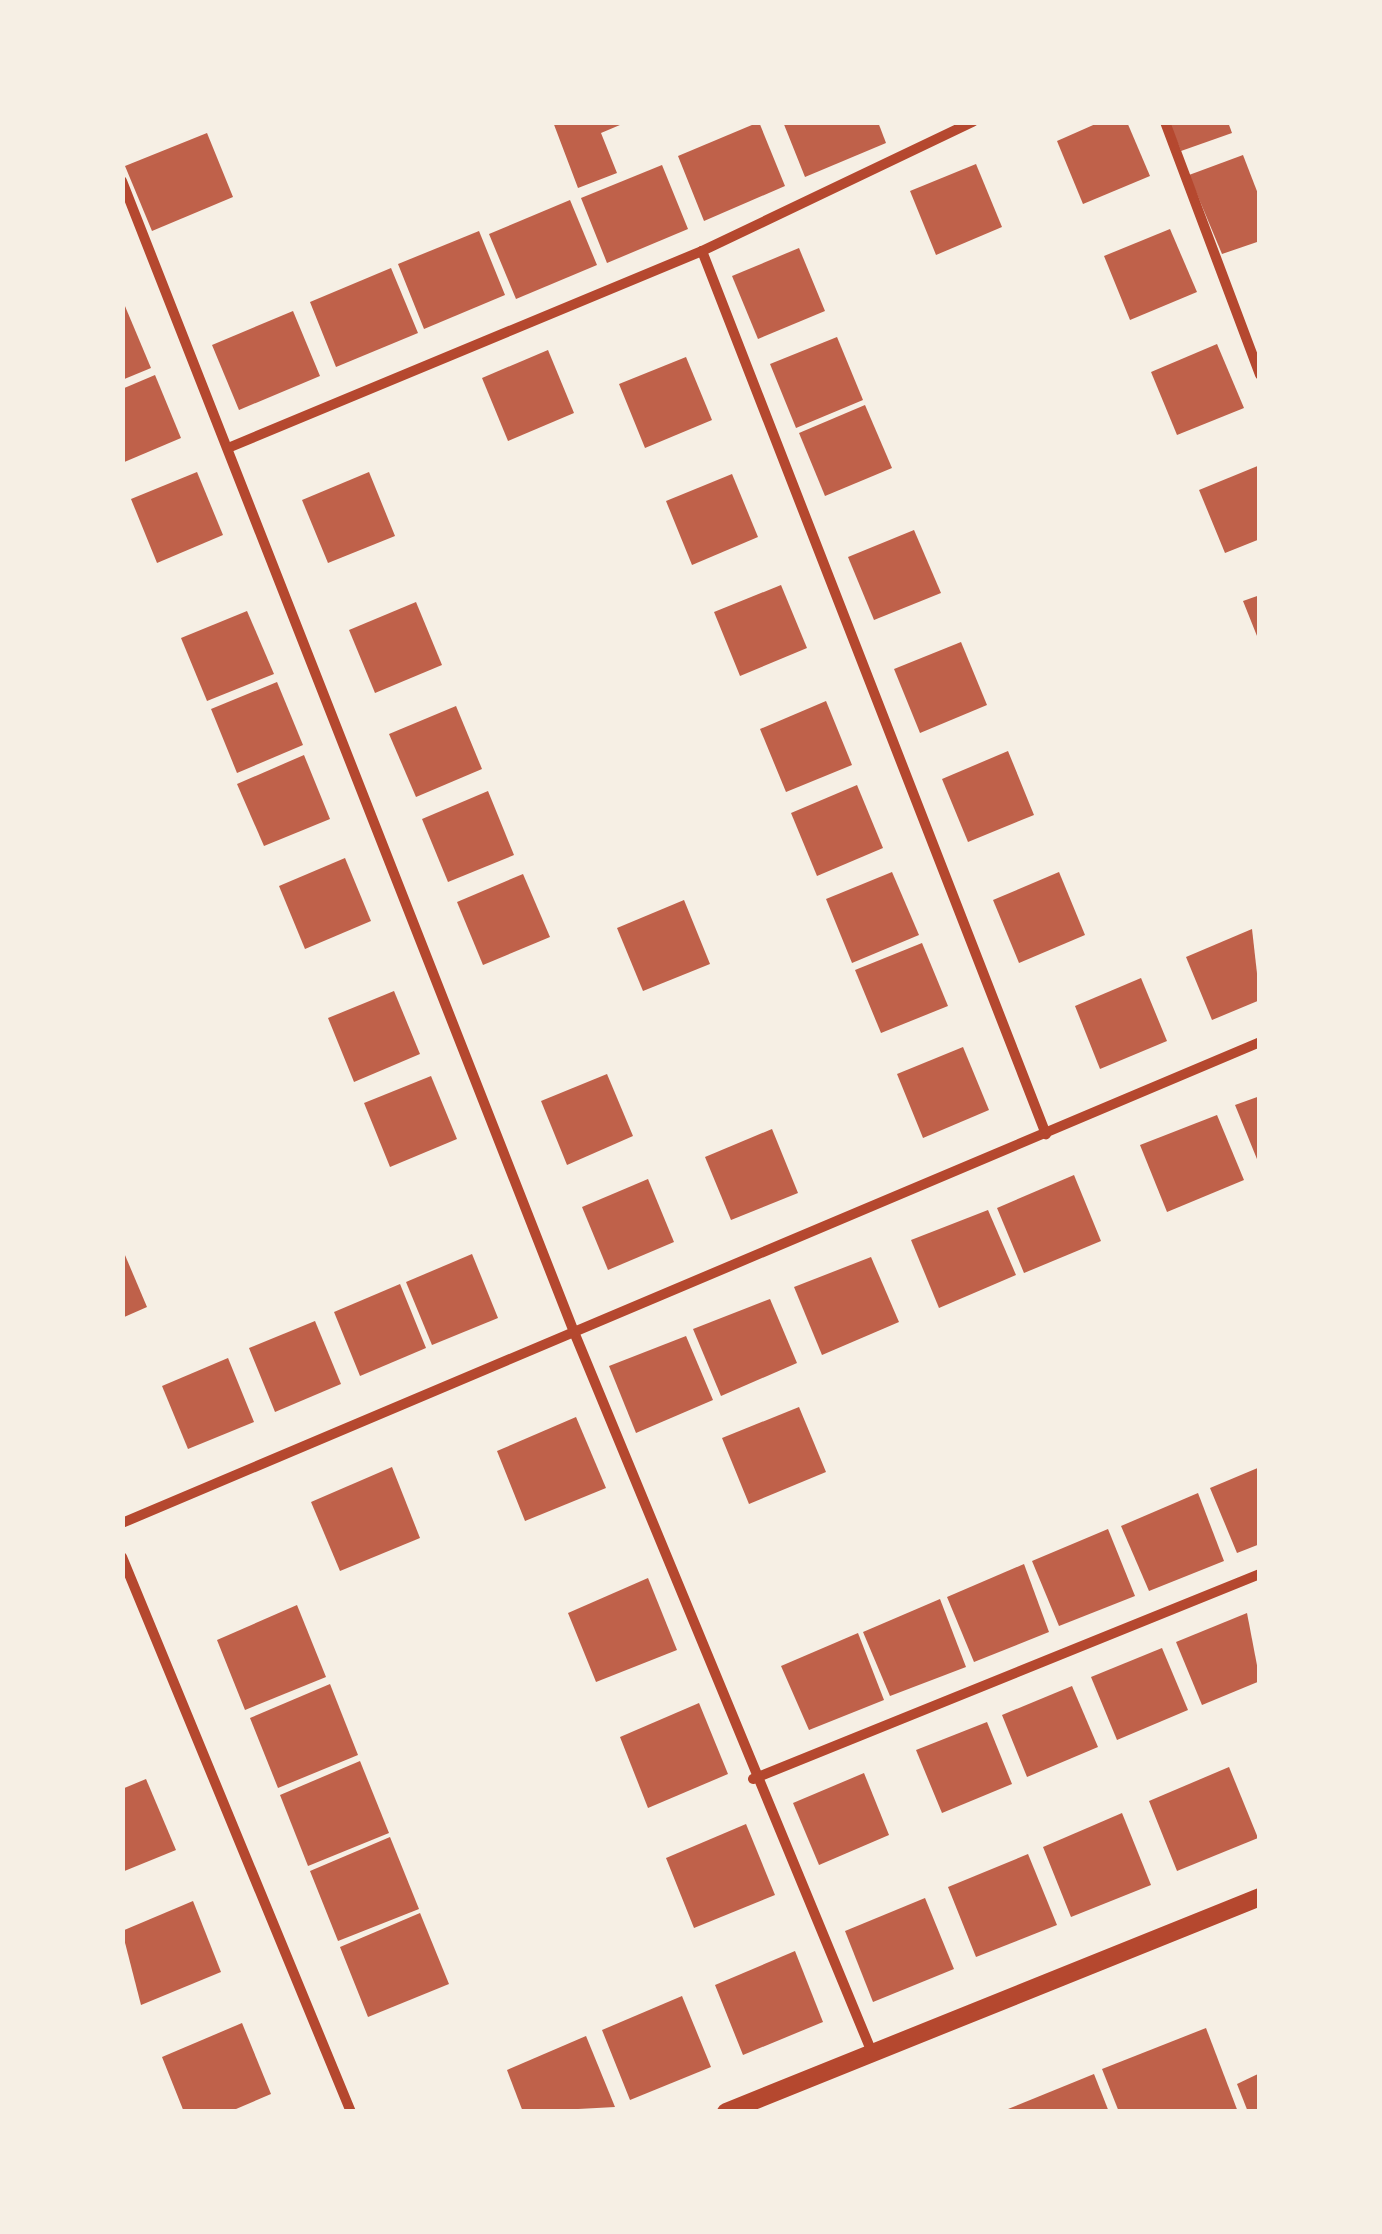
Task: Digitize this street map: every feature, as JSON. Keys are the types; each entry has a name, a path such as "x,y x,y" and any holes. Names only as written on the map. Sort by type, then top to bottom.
{"street":[{"path":"228,448 702,251 973,122"},
{"path":"1165,122 1260,375"},
{"path":"122,180 574,1332 753,1779 873,2056"},
{"path":"702,251 1046,1134"},
{"path":"122,1523 1260,1042"},
{"path":"122,1557 350,2112"},
{"path":"753,1779 1260,1574"},
{"path":"726,2112 1260,1897"}],"building":[{"path":"553,122 627,122 601,133 617,173 578,188"},
{"path":"759,122 785,186 704,221 678,156"},
{"path":"783,122 878,122 886,143 805,177"},
{"path":"1100,122 1127,122 1150,176 1083,204 1057,141"},
{"path":"1169,122 1228,122 1232,133 1181,151"},
{"path":"207,133 233,197 152,231 125,166"},
{"path":"1243,155 1260,199 1260,241 1222,254 1189,175"},
{"path":"976,164 1002,227 936,255 910,191"},
{"path":"662,165 688,229 607,263 581,198"},
{"path":"570,200 597,265 516,299 489,234"},
{"path":"1170,229 1197,292 1130,320 1104,256"},
{"path":"479,231 505,295 424,329 398,264"},
{"path":"799,248 825,311 758,339 732,276"},
{"path":"391,268 418,333 336,367 310,302"},
{"path":"122,299 151,368 122,380"},
{"path":"293,311 320,376 239,410 212,345"},
{"path":"837,337 863,400 796,428 770,364"},
{"path":"1217,344 1244,408 1177,435 1151,372"},
{"path":"548,350 574,413 508,441 482,378"},
{"path":"686,357 712,420 645,448 619,384"},
{"path":"155,375 181,438 122,463 122,389"},
{"path":"865,405 892,468 825,496 799,433"},
{"path":"1260,465 1260,539 1225,553 1199,490"},
{"path":"197,472 223,535 157,563 131,499"},
{"path":"369,472 395,536 328,563 302,500"},
{"path":"732,474 758,537 692,565 666,501"},
{"path":"914,530 941,593 874,620 848,557"},
{"path":"781,585 807,648 740,676 714,612"},
{"path":"1260,595 1260,641 1259,641 1243,601"},
{"path":"416,602 442,665 375,693 349,630"},
{"path":"247,611 274,674 207,701 181,638"},
{"path":"961,642 987,705 920,733 894,669"},
{"path":"277,682 303,745 237,773 211,709"},
{"path":"826,701 852,765 786,792 760,729"},
{"path":"456,706 482,769 416,797 389,734"},
{"path":"1008,751 1034,815 968,842 942,779"},
{"path":"304,755 330,819 264,846 237,784"},
{"path":"857,785 883,848 817,876 791,813"},
{"path":"488,791 514,855 448,882 422,819"},
{"path":"345,858 371,921 305,949 279,886"},
{"path":"892,872 919,935 852,963 826,899"},
{"path":"1059,872 1085,935 1019,963 993,900"},
{"path":"523,874 550,937 483,965 457,902"},
{"path":"684,900 710,964 643,991 617,928"},
{"path":"1252,929 1260,1000 1212,1020 1186,957"},
{"path":"922,943 948,1006 881,1033 855,970"},
{"path":"1141,978 1167,1041 1100,1069 1075,1006"},
{"path":"394,991 420,1054 354,1082 328,1018"},
{"path":"963,1047 989,1110 923,1138 897,1074"},
{"path":"607,1074 633,1136 567,1165 541,1101"},
{"path":"431,1076 457,1139 390,1167 364,1103"},
{"path":"1260,1096 1260,1164 1259,1164 1235,1105"},
{"path":"1217,1115 1244,1180 1167,1212 1140,1145"},
{"path":"772,1129 798,1193 731,1220 705,1157"},
{"path":"1074,1175 1101,1241 1024,1273 997,1208"},
{"path":"648,1179 674,1242 608,1270 582,1207"},
{"path":"988,1210 1016,1275 939,1308 911,1240"},
{"path":"122,1248 147,1307 122,1318"},
{"path":"472,1254 498,1318 432,1345 406,1282"},
{"path":"871,1257 899,1322 822,1355 794,1287"},
{"path":"400,1284 426,1348 360,1376 334,1312"},
{"path":"770,1299 797,1363 721,1396 693,1329"},
{"path":"315,1321 341,1384 275,1412 249,1348"},
{"path":"686,1336 713,1400 636,1433 609,1366"},
{"path":"228,1358 254,1422 188,1449 162,1386"},
{"path":"799,1407 826,1472 749,1504 722,1438"},
{"path":"576,1417 606,1488 525,1521 497,1451"},
{"path":"392,1467 420,1538 340,1571 311,1502"},
{"path":"1260,1467 1260,1544 1237,1553 1210,1488"},
{"path":"1198,1493 1224,1561 1149,1591 1121,1526"},
{"path":"1108,1529 1135,1596 1059,1626 1032,1561"},
{"path":"1024,1564 1049,1632 974,1662 947,1597"},
{"path":"648,1578 677,1650 596,1682 568,1613"},
{"path":"940,1599 966,1667 890,1696 863,1632"},
{"path":"297,1605 326,1677 245,1710 217,1640"},
{"path":"1247,1613 1260,1681 1202,1705 1176,1642"},
{"path":"858,1633 884,1700 809,1730 781,1666"},
{"path":"1162,1648 1188,1710 1117,1740 1091,1677"},
{"path":"330,1684 358,1755 278,1788 250,1718"},
{"path":"1072,1686 1098,1747 1027,1777 1002,1715"},
{"path":"699,1703 728,1774 648,1808 620,1737"},
{"path":"987,1722 1012,1784 942,1813 916,1750"},
{"path":"360,1761 389,1833 308,1866 280,1795"},
{"path":"1229,1767 1258,1838 1177,1871 1149,1801"},
{"path":"864,1773 889,1835 819,1865 793,1803"},
{"path":"146,1779 176,1850 122,1872 122,1789"},
{"path":"1122,1813 1151,1885 1071,1917 1043,1847"},
{"path":"746,1824 775,1895 694,1928 666,1858"},
{"path":"390,1837 419,1909 338,1941 310,1871"},
{"path":"1028,1854 1057,1925 976,1957 948,1887"},
{"path":"925,1898 954,1969 873,2002 845,1931"},
{"path":"193,1901 221,1972 141,2005 122,1931"},
{"path":"420,1913 449,1984 368,2017 340,1947"},
{"path":"795,1951 823,2022 743,2055 715,1985"},
{"path":"682,1996 711,2067 630,2100 602,2030"},
{"path":"242,2023 271,2094 229,2112 184,2112 162,2057"},
{"path":"1206,2028 1238,2112 1119,2112 1102,2069"},
{"path":"586,2036 615,2107 523,2112 507,2070"},
{"path":"1260,2073 1260,2112 1248,2112 1237,2084"},
{"path":"1094,2074 1109,2112 1003,2112 1003,2111"}]}
